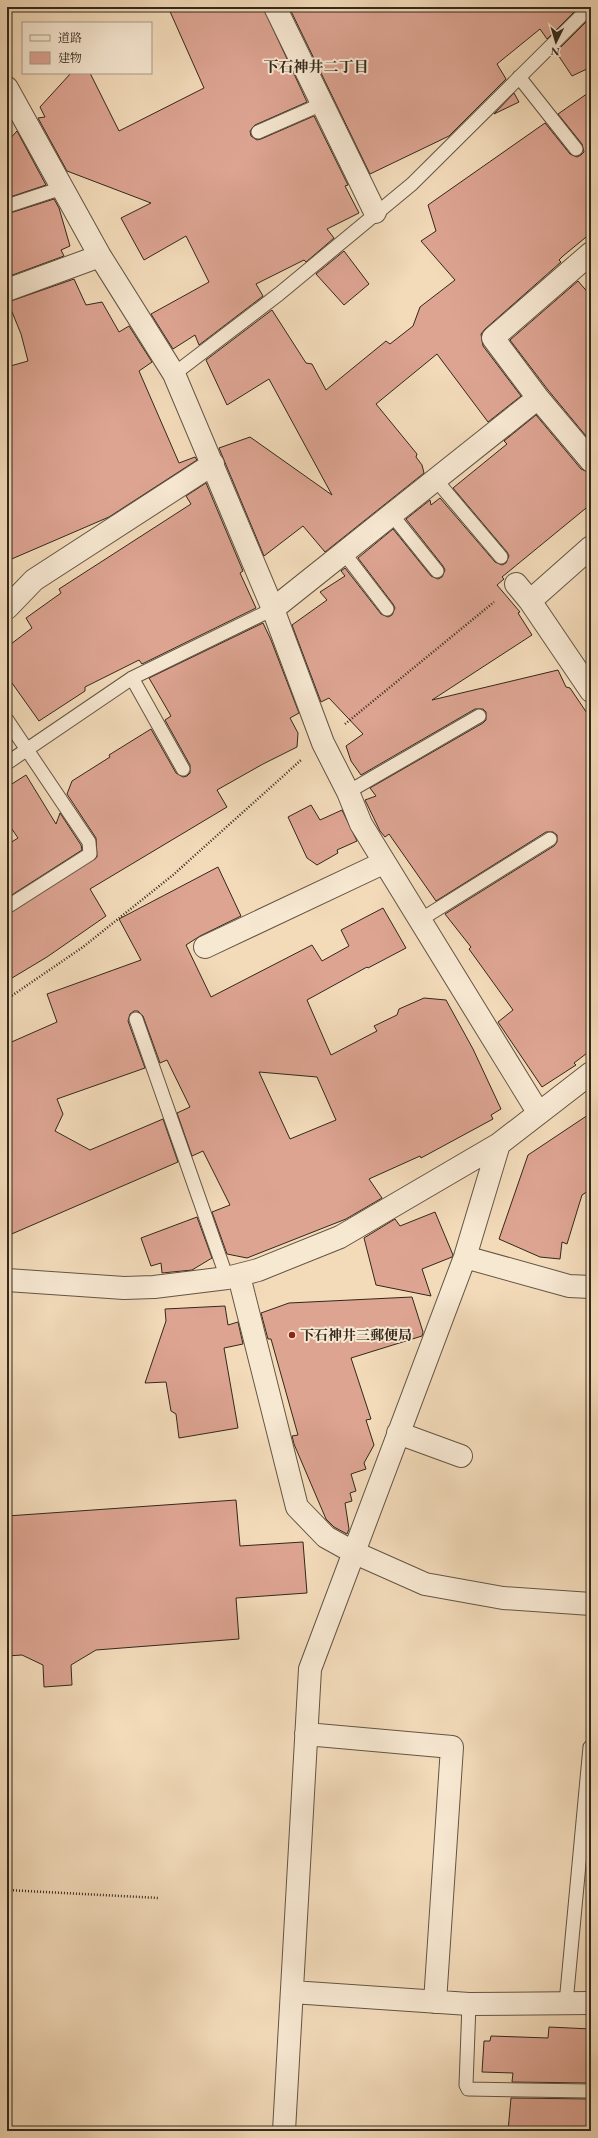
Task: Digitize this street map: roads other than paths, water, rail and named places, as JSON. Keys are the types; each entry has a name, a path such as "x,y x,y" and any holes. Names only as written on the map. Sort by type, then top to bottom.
{"street":[{"path":"275,7 375,212"},
{"path":"7,88 100,256 174,374 273,610 323,743 348,792 361,824 383,863 420,920 538,1112"},
{"path":"591,253 493,338 538,398 591,461"},
{"path":"7,290 100,256"},
{"path":"273,610 538,398"},
{"path":"7,608 34,580 213,464"},
{"path":"530,601 591,547"},
{"path":"516,584 530,601 591,691"},
{"path":"205,947 383,863"},
{"path":"7,1280 124,1288 154,1287 233,1277 340,1238 499,1144 538,1112 591,1073"},
{"path":"284,2131 310,1669 352,1552 465,1257 499,1144"},
{"path":"465,1257 569,1286 591,1287"},
{"path":"233,1277 297,1507 326,1537 352,1552 425,1584 503,1598 591,1604"},
{"path":"398,1433 461,1456"},
{"path":"306,1734 452,1746 435,2002"},
{"path":"292,1992 469,2004 591,2003"}],"lane":[{"path":"174,374 279,294 375,212 412,184 590,7"},
{"path":"519,76 576,149"},
{"path":"258,132 322,104"},
{"path":"7,206 62,188"},
{"path":"436,480 501,557"},
{"path":"392,515 437,571"},
{"path":"344,553 387,608"},
{"path":"7,763 132,678 273,610"},
{"path":"132,678 183,769"},
{"path":"348,792 479,716"},
{"path":"7,720 89,842 90,854 86,859 7,907"},
{"path":"420,920 550,838"},
{"path":"136,1019 233,1277"},
{"path":"566,2003 590,1747"},
{"path":"469,2004 468,2089 591,2091"}],"place":[{"name":"下石神井三郵便局","path":"292,1335"}],"district":[{"name":"下石神井二丁目","path":"316,66"}]}
